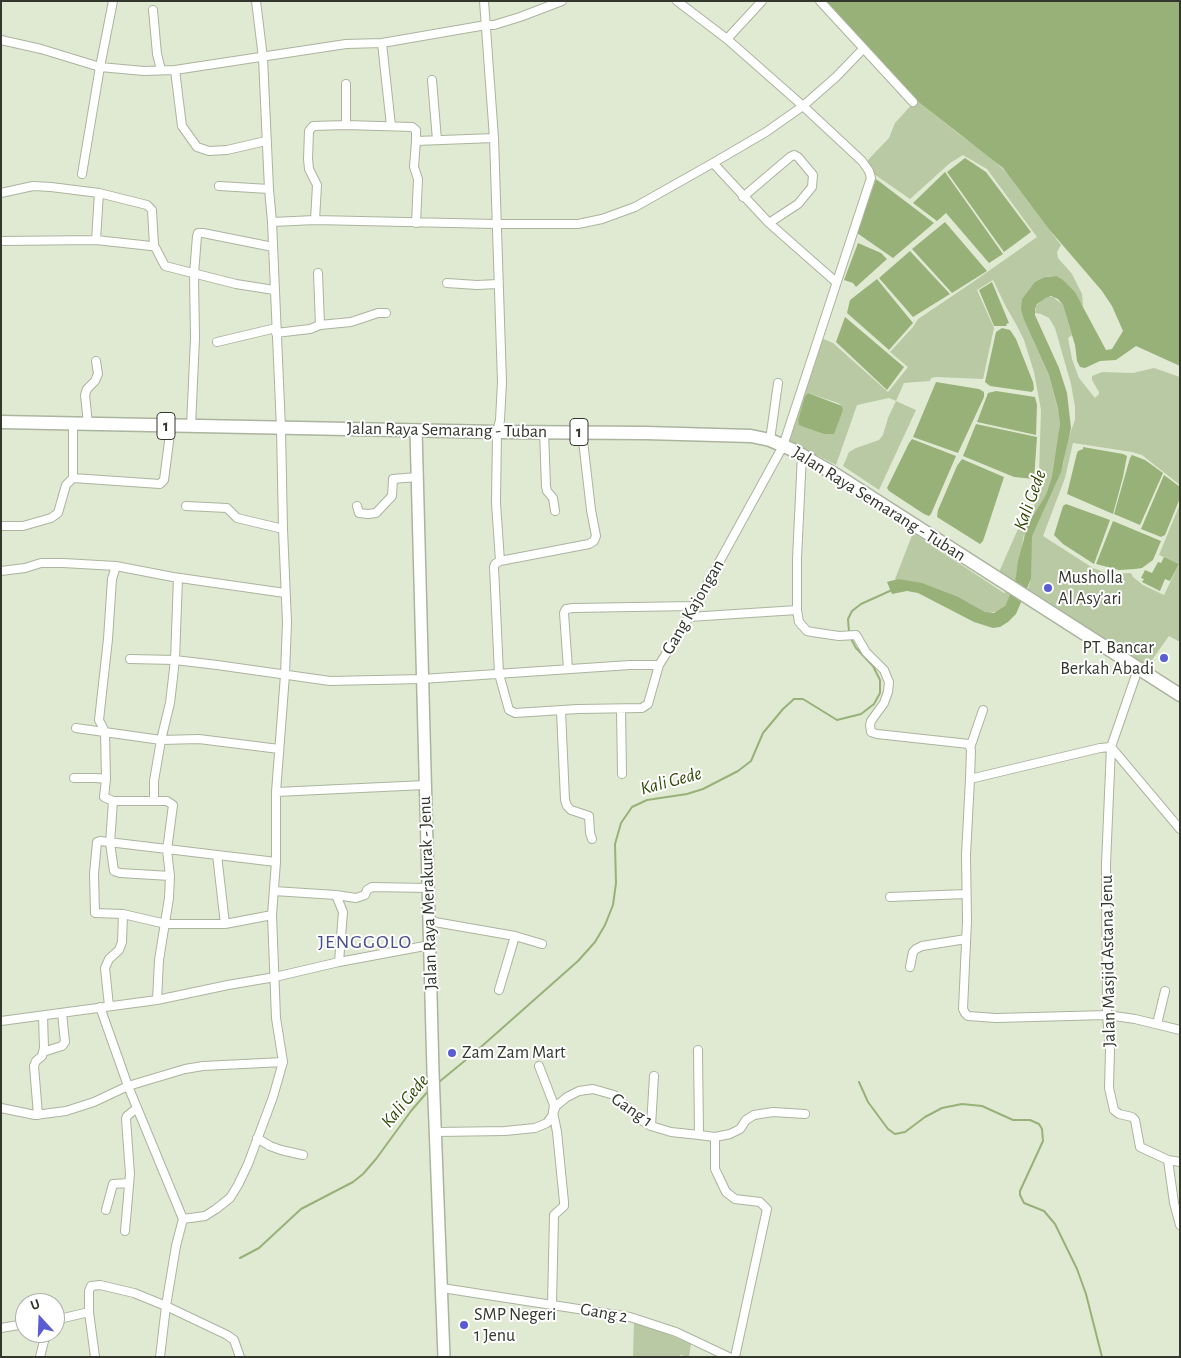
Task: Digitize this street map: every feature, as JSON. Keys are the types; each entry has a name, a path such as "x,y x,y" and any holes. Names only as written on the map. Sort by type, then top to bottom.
{"highway":[{"name":"Jalan Raya Semarang - Tuban","path":"1,422 582,432 751,436 770,440 802,454 1180,695"}],"main road":[{"name":"Jalan Raya Merakurak - Jenu","path":"416,430 433,1072 437,1132 444,1357"}],"street":[{"path":"82,174 100,67 114,1"},
{"path":"183,1219 205,1216 230,1198 248,1164 273,1097 283,1062 276,1018 272,915 276,862 276,792 286,675 287,622 283,529 282,428 272,222 268,188 263,58 256,1"},
{"path":"484,1 494,138 502,382 501,414 497,432 496,503 500,561"},
{"path":"1,40 41,49 100,67 144,71 175,70 346,44 382,43 486,25 497,25 562,1"},
{"path":"677,1 727,39 803,106"},
{"path":"727,39 762,1"},
{"path":"820,1 913,102"},
{"path":"153,10 157,54 161,70"},
{"path":"382,43 391,126"},
{"path":"272,222 315,220 578,224 602,219 635,207 766,132 803,106 836,77 863,49"},
{"path":"175,70 182,126 197,147 209,152 266,141"},
{"path":"432,80 437,140"},
{"path":"346,84 346,125"},
{"name":"Gang Kajongan","path":"130,659 175,660 330,682 422,679 659,664 689,617 783,446 870,183 871,174 862,161 803,106"},
{"path":"315,220 317,188 309,169 308,159 309,131 313,126 391,126 414,128 416,141 414,167 418,179 416,223"},
{"path":"416,141 494,138"},
{"path":"743,197 790,157 798,157 813,176 812,187 798,204 769,223"},
{"path":"714,163 743,197 769,223 836,282"},
{"path":"1,193 34,186 99,193 147,205 151,208 154,245 164,266 236,284 274,290"},
{"path":"219,186 268,188"},
{"path":"96,240 99,193"},
{"path":"191,426 195,338 194,274 198,233 273,247"},
{"path":"1,241 96,240 154,245"},
{"path":"318,273 320,325"},
{"path":"447,283 498,284"},
{"path":"218,342 276,331 310,329 320,325 351,322 378,312 386,313"},
{"path":"88,424 85,395 88,387 98,374 96,361"},
{"path":"770,440 778,384"},
{"path":"1,526 23,526 51,518 58,512 66,485 73,478 74,424"},
{"path":"73,478 160,484 163,482 171,426"},
{"path":"544,432 546,486 547,491 553,498 555,511"},
{"path":"582,432 596,536 594,541 589,544 500,561 494,567 499,674 509,710 512,712 642,708 648,704 659,664"},
{"path":"802,454 798,515 798,610 800,622 807,631 845,637 855,635 866,652 884,670 889,682 888,692 870,725 871,732 968,743 971,745"},
{"path":"357,506 359,513 368,514 376,512 390,498 393,479 417,477"},
{"path":"186,506 227,508 237,518 283,529"},
{"path":"1,571 25,568 41,563 63,562 116,566 178,578 285,593"},
{"path":"116,566 112,579 108,639 99,720 105,732 106,779 104,797 113,800 167,801 173,805 167,850 170,876 166,924 159,960 157,1000"},
{"path":"154,801 161,740 170,703 175,660 178,578"},
{"path":"568,669 564,613 566,609 694,606"},
{"path":"689,617 798,610"},
{"name":"Jalan Masjid Astana Jenu","path":"1138,669 1111,747 1106,864 1107,1015 1110,1050 1109,1088 1114,1110 1135,1120 1140,1148 1168,1160"},
{"path":"621,709 622,774"},
{"path":"561,710 565,800 571,810 589,816 592,839"},
{"path":"983,710 971,745 963,1009 965,1014 968,1016 996,1018 1107,1015 1135,1019 1180,1030"},
{"path":"76,728 161,740 200,739 279,749"},
{"path":"970,779 1111,747 1180,829"},
{"path":"74,778 106,779"},
{"path":"276,792 425,785"},
{"path":"113,800 110,843 113,868 116,873 170,876"},
{"path":"272,915 225,924 166,924 123,914 95,913 94,874 96,844 100,841 276,862"},
{"path":"217,855 225,924"},
{"path":"274,892 336,895 356,898 365,895 372,886 428,888"},
{"path":"890,897 966,894"},
{"path":"336,895 344,912 339,962"},
{"path":"109,1006 105,968 106,962 119,950 122,942 123,914"},
{"path":"429,921 515,936 542,944"},
{"path":"499,990 515,936"},
{"path":"910,967 913,952 922,946 966,939"},
{"path":"1,1021 157,1000 430,945"},
{"path":"1157,1024 1165,991"},
{"path":"100,1007 128,1086 183,1219 176,1246 160,1357"},
{"path":"43,1052 62,1046 65,1042 62,1013"},
{"path":"38,1115 34,1066 36,1061 42,1056 44,1048 43,1016"},
{"path":"698,1050 699,1135"},
{"path":"1,1108 38,1115 66,1111 94,1102 128,1086 186,1069 203,1066 283,1062"},
{"path":"539,1066 553,1101 564,1206 554,1215 552,1304"},
{"path":"651,1126 654,1076"},
{"name":"Gang 1","path":"437,1132 505,1131 535,1128 547,1123 559,1102 580,1091 593,1089 614,1095 641,1120 651,1126 671,1132 715,1137 735,1132 740,1129 746,1120 754,1115 773,1112 805,1114"},
{"path":"125,1231 129,1183 126,1116 137,1108"},
{"path":"715,1137 715,1169 726,1192 735,1199 760,1202 767,1209 735,1357"},
{"path":"257,1138 270,1146 303,1155"},
{"path":"1180,1162 1168,1160 1174,1203 1180,1224"},
{"path":"106,1210 113,1184 129,1183"},
{"path":"95,1357 89,1312 90,1291 91,1286 100,1285 134,1293 227,1335 234,1340 240,1357"},
{"name":"Gang 2","path":"442,1288 630,1317 655,1324 729,1357"},
{"path":"65,1318 89,1312"},
{"path":"1,1328 15,1326"},
{"path":"40,1357 44,1343"}],"shaded area":[{"path":"825,1 1180,1 1180,366 1136,346 1116,360 1100,361 1085,368 1080,367 1063,305 1058,299 1051,296 1037,304 1035,315 1059,368 1067,393 1071,428 1061,472 1032,536 1031,579 1016,614 1000,627 993,628 974,622 918,593 907,591 892,594 887,582 898,579 922,583 958,597 985,612 994,613 1005,606 1015,584 1018,561 1028,524 1046,495 1052,477 1060,424 1049,375 1024,320 1021,309 1022,299 1035,282 1045,277 1056,276 1062,279 1075,292 1106,350 1112,349 1123,331 1112,306 1102,291 1048,228 1003,168 912,97"},
{"path":"916,100 990,157 1006,172 1061,245 1057,252 1058,258 1072,274 1082,294 1083,306 1062,279 1050,276 1045,277 1022,299 1024,320 1049,375 1059,414 1060,424 1056,469 1063,465 1067,442 1075,420 1075,407 1071,384 1055,328 1049,318 1035,313 1036,306 1041,301 1048,297 1053,297 1063,305 1072,335 1068,338 1072,359 1079,378 1095,398 1099,392 1092,380 1092,376 1102,372 1133,373 1154,368 1180,377 1180,485 1142,455 1073,443 1065,478 1043,536 1093,568 1109,574 1131,573 1143,585 1164,595 1179,564 1159,555 1180,504 1180,642 1169,636 1147,667 1028,589 1031,579 1024,534 1016,582 999,572 1018,529 1036,503 1041,410 1034,372 1024,340 993,280 977,290 994,328 983,379 936,377 931,378 930,381 904,383 896,401 889,398 857,405 836,465 788,440 821,338 833,343 888,392 908,367 890,352 918,319 1037,237 987,169 963,155 950,163 910,199 874,174 867,161 889,138 895,123","holes":["808,393 842,406 843,410 798,420 805,396"]},
{"path":"965,158 986,172 1031,232 1004,252 947,172"},
{"path":"945,172 1003,254 989,263 946,213 937,221 913,203"},
{"path":"876,179 934,223 893,258 857,233"},
{"path":"945,222 987,271 952,293 912,249"},
{"path":"858,243 881,253 887,259 856,287 853,283 844,280"},
{"path":"910,251 950,294 913,317 879,278"},
{"path":"877,279 913,323 889,350 847,313 850,300"},
{"path":"992,282 1009,323 1006,324 1007,326 994,326 979,290"},
{"path":"845,317 904,367 887,390 836,342"},
{"path":"1002,328 1010,330 1016,339 1033,382 1034,389 1032,392 990,386 985,382 996,332"},
{"path":"936,382 979,389 984,392 984,397 958,453 913,437"},
{"path":"996,391 1035,397 1037,405 1036,435 977,422 988,393"},
{"path":"808,393 842,406 843,410 834,434 824,434 799,425 798,420 805,396"},
{"path":"896,401 916,410 879,490 843,466 849,452 879,440 883,435"},
{"path":"976,424 1037,437 1034,479 1014,477 963,456"},
{"path":"912,439 956,456 929,516 887,488"},
{"path":"1083,447 1127,456 1113,514 1067,494 1077,453"},
{"path":"1132,455 1145,460 1163,473 1140,525 1114,514"},
{"path":"962,459 1004,477 983,541 980,544 937,517 938,510 957,466"},
{"path":"1164,475 1180,487 1180,498 1165,535 1161,537 1141,529"},
{"path":"1066,504 1110,520 1094,564 1063,544 1054,535 1063,506"},
{"path":"1113,521 1161,541 1153,560 1142,568 1135,569 1119,570 1096,564"},
{"path":"913,533 1004,593 1011,594 1005,606 1000,611 988,613 895,579"},
{"path":"1164,557 1179,564 1170,581 1165,579 1160,591 1142,582 1144,579 1141,578 1145,570 1152,573 1158,562 1161,563"},
{"path":"634,1320 691,1344 689,1357 680,1355 680,1357 633,1357"}],"waterway":[{"name":"Kali Gede","path":"849,632 848,619 852,611 861,604 892,590"},
{"name":"Kali Gede","path":"439,1082 578,961 595,942 605,925 613,905 616,883 615,844 621,823 632,807 647,800 687,794 703,789 738,771 751,761 763,733 794,699 803,699 837,720 861,714 874,704 880,693 880,680 873,666 856,648 850,637"},
{"path":"859,1082 868,1102 888,1129 895,1134 905,1132 925,1117 942,1108 962,1104 982,1106 1013,1120 1030,1120 1039,1124 1042,1129 1043,1141 1020,1191 1020,1195 1024,1203 1044,1211 1055,1224 1077,1269 1086,1294 1102,1357"},
{"name":"Kali Gede","path":"240,1258 259,1248 301,1209 353,1182 363,1174 429,1090"}],"place":[{"name":"Musholla Al Asy'ari","path":"1048,588"},
{"name":"PT. Bancar Berkah Abadi","path":"1164,658"},
{"name":"Zam Zam Mart","path":"452,1053"},
{"name":"SMP Negeri 1 Jenu","path":"464,1325"}],"district":[{"name":"JENGGOLO","path":"365,942"}]}
